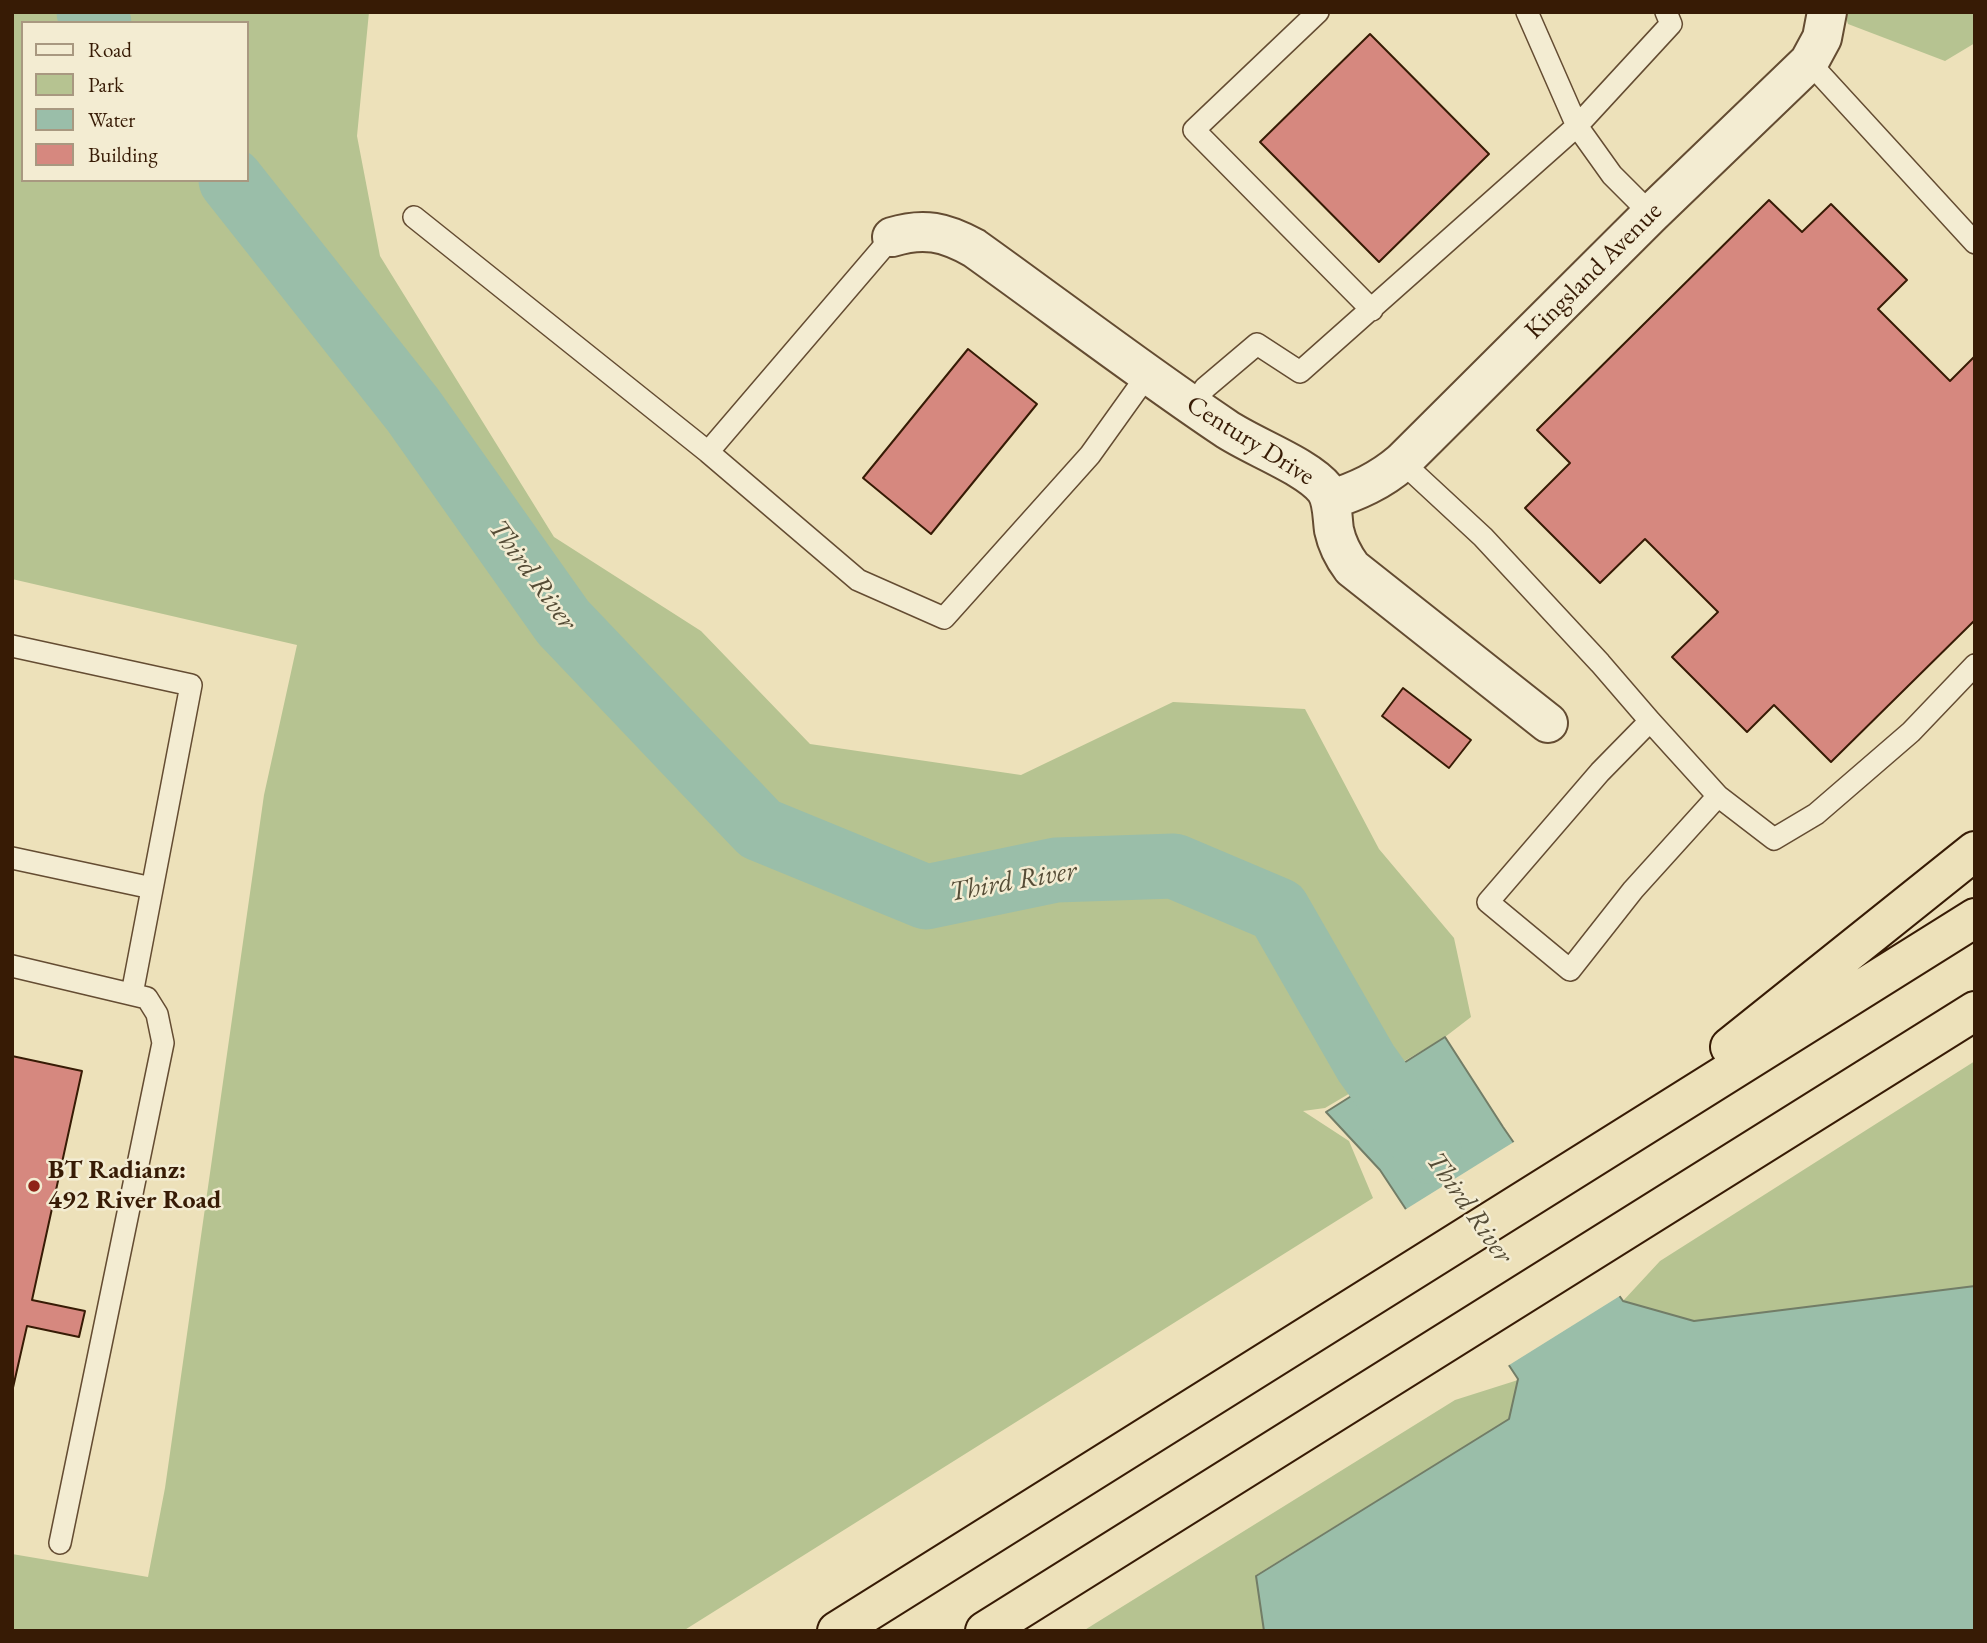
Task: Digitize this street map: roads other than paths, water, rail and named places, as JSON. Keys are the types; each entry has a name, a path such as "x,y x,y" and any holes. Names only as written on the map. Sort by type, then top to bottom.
{"highway":[{"path":"1581,1164 1975,851"},
{"path":"837,1631 1975,918"},
{"path":"985,1631 1975,1011"}],"street":[{"name":"Kingsland Avenue","path":"1330,500 1368,486 1386,476 1402,462 1651,214 1809,62 1822,38 1827,12"},
{"name":"Century Drive","path":"892,237 911,231 934,232 974,247 1193,406 1243,440 1304,472 1326,490 1338,545 1352,568 1548,723"}],"lane":[{"path":"1318,12 1194,130 1372,310"},
{"path":"1527,12 1577,126 1612,176 1651,214"},
{"path":"1193,406 1205,388 1257,344 1300,372 1577,126 1671,24 1666,12"},
{"path":"1809,62 1975,243"},
{"path":"414,217 708,452 858,580 944,618 1090,455 1148,374"},
{"path":"708,452 892,237"},
{"path":"1402,462 1483,537 1718,796 1774,839 1815,814 1911,732 1975,665"},
{"path":"12,646 191,685 132,994"},
{"path":"1650,721 1600,772 1488,902 1570,970 1633,890 1718,796"},
{"path":"12,858 152,888"},
{"path":"12,966 147,998 157,1014 163,1043 61,1543"}],"water":[{"path":"1445,1037 1503,1127 1623,1301 1694,1321 1975,1286 1975,1631 1264,1631 1256,1576 1509,1419 1518,1379 1380,1170 1326,1112"}],"waterway":[{"name":"Third River","path":"89,12 97,21"},
{"name":"Third River","path":"233,182 413,410 563,622 760,829 926,897 1056,870 1174,866 1278,910 1366,1063 1429,1151"}],"place":[{"name":"BT Radianz: 492 River Road","path":"34,1186"}]}
